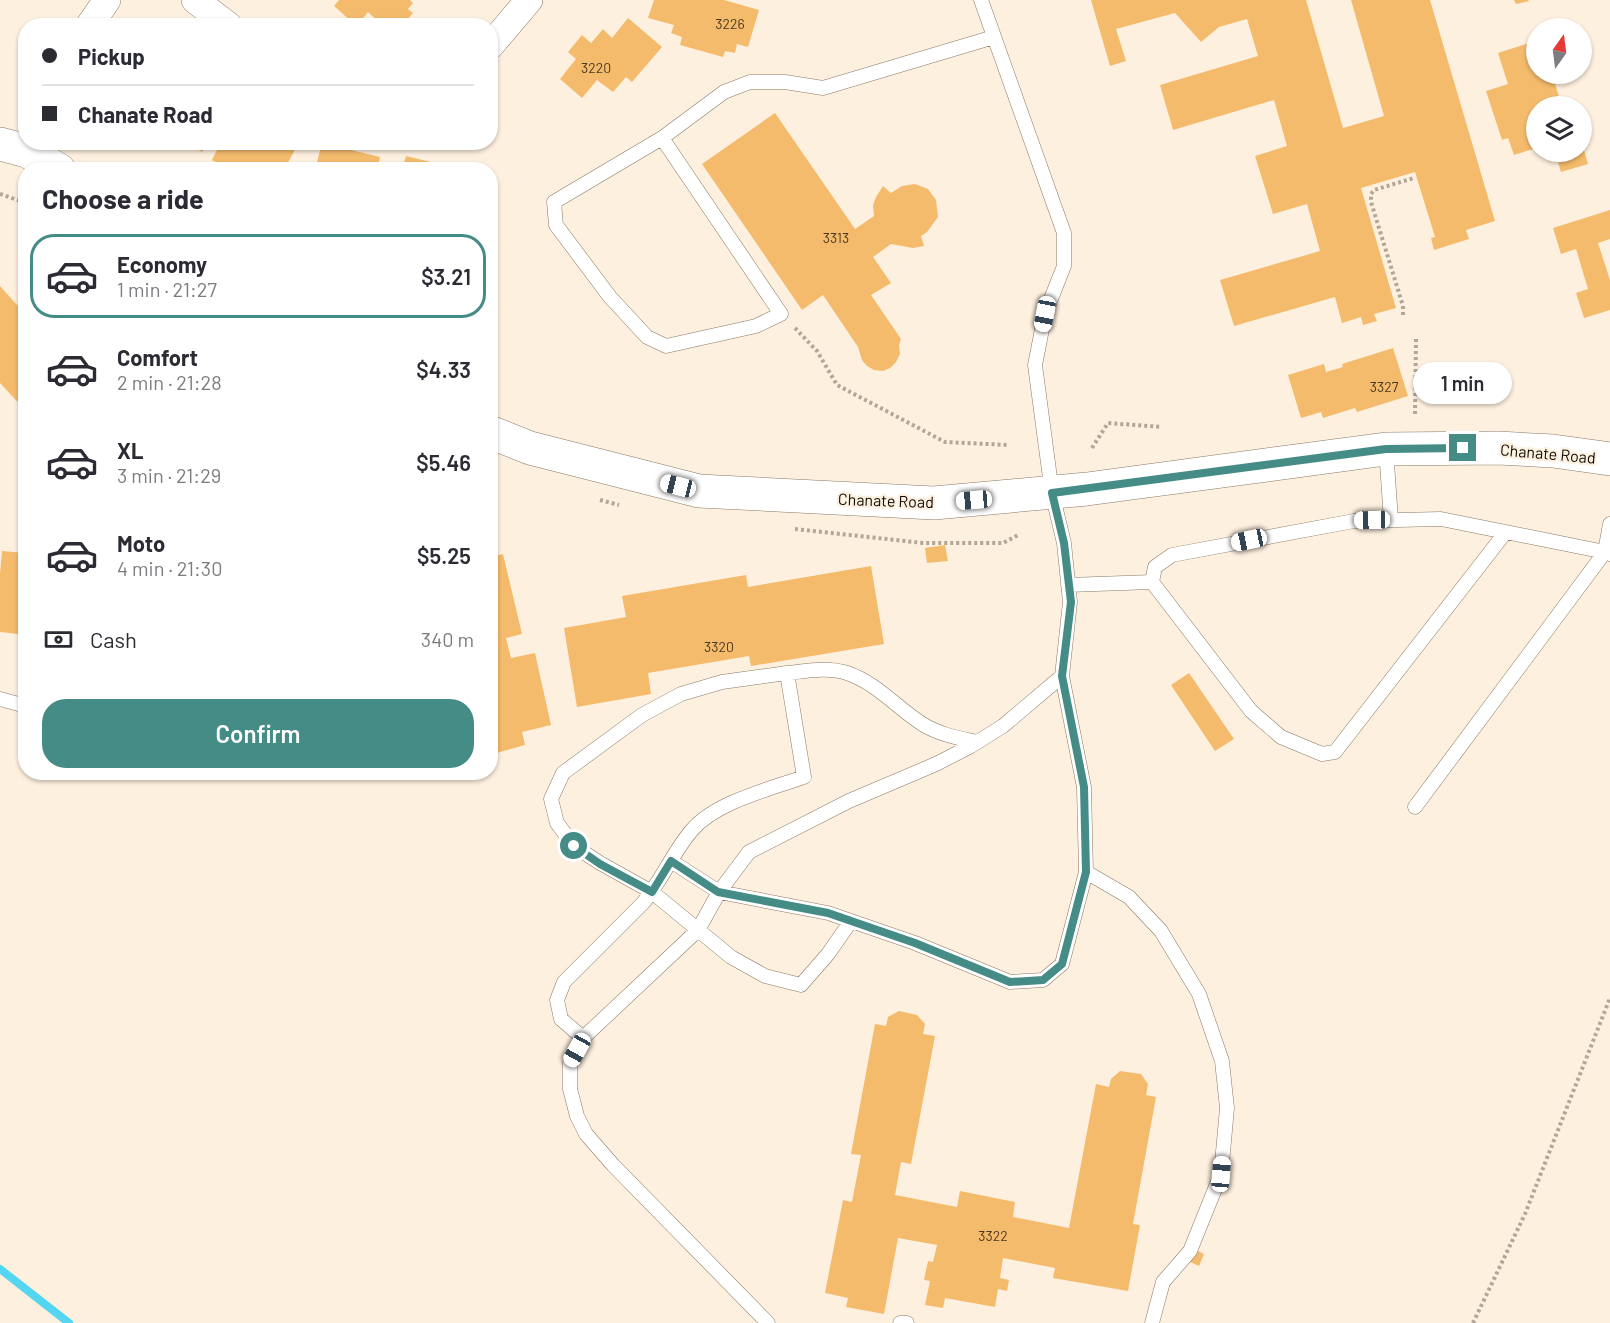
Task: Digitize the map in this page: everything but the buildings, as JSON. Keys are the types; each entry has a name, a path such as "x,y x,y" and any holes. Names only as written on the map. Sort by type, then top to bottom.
{"street":[{"path":"95,18 107,0"},
{"path":"195,0 219,18"},
{"path":"498,37 529,0"},
{"path":"26,150 46,162"},
{"name":"Chanate Road","path":"498,435 530,448 699,491 934,503 1052,493 1386,449 1498,448 1552,451 1610,459"}],"lane":[{"path":"671,861 718,892 828,913 915,943 1010,982 1043,980 1062,964 1086,872 1084,787 1062,676 1071,602 1064,543 1052,493 1035,365 1045,314 1064,266 1064,233 981,0"},
{"path":"662,138 782,314 756,326 666,346 647,337 610,297 556,225 554,202 662,138 724,92 750,82 785,82 823,88 994,37"},
{"path":"1386,449 1391,520"},
{"path":"1505,533 1335,752 1322,754 1281,737 1251,711 1152,582 1155,567 1172,555 1354,521 1442,519 1608,553"},
{"path":"1415,807 1608,553 1610,524"},
{"path":"1068,585 1152,582"},
{"path":"851,921 828,954 801,985 765,976 731,957 652,892 600,864 574,846 557,823 551,799 563,772 642,715 681,694 722,682 822,670 846,673 865,681 925,726 949,736 978,742"},
{"path":"584,1038 561,1019 557,1000 564,982 652,892 693,829 725,805 804,777 787,673"},
{"path":"768,1323 613,1166 586,1134 577,1116 570,1089 570,1063 584,1038 698,930 718,892 749,852 849,801 936,764 978,742 1003,726 1062,676"},
{"path":"0,699 18,704"},
{"path":"1086,872 1129,897 1161,931 1199,994 1222,1061 1227,1108 1221,1174 1190,1251 1162,1282 1152,1323"},
{"path":"900,1323 907,1323"}],"path":[{"path":"1403,315 1371,202 1371,195 1374,190 1414,178"},
{"path":"0,194 18,200"},
{"path":"782,314 818,351 837,384 945,442 1008,445"},
{"path":"1415,414 1416,339"},
{"path":"1092,448 1108,423 1161,427"},
{"path":"1473,1323 1525,1214 1610,998"}],"waterway":[{"path":"0,1269 69,1323"}],"route":[{"path":"574,846 600,864 652,892 671,861 718,892 828,913 915,943 1010,982 1043,980 1062,964 1086,872 1084,787 1062,676 1071,602 1064,543 1052,493 1386,449 1463,448"}]}
